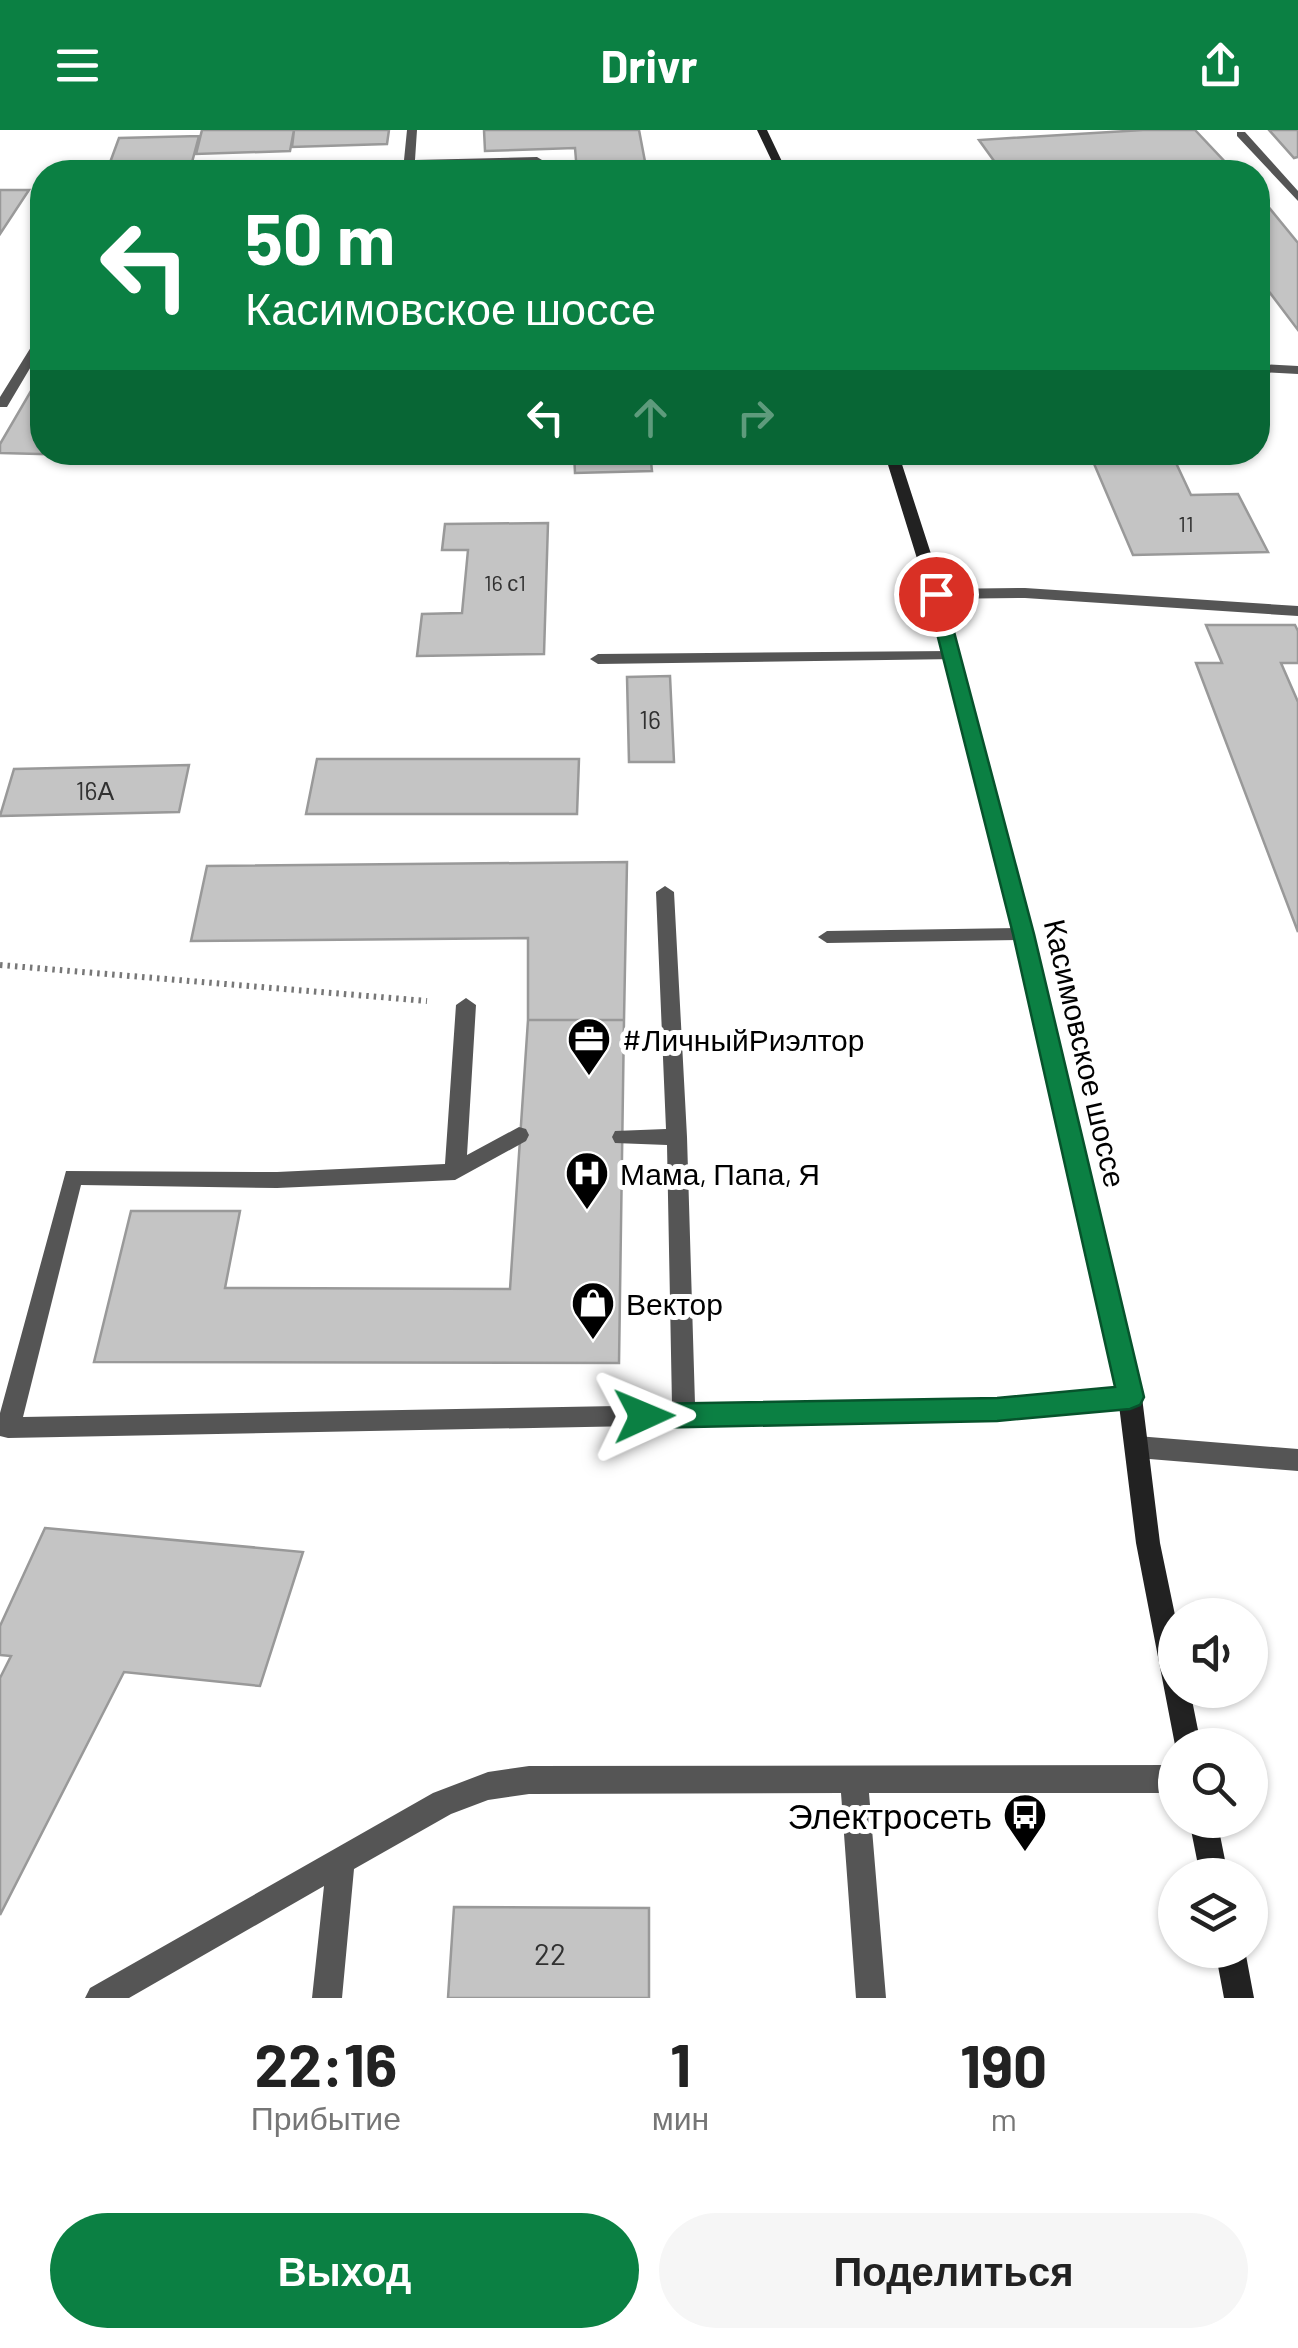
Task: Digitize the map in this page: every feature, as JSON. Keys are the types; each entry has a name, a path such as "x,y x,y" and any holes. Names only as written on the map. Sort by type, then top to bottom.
{"main road":[{"path":"762,130 776,160"},
{"name":"Касимовское шоссе","path":"895,465 936,594 1024,934 1130,1397 1148,1543 1159,1598"},
{"path":"1233,1968 1239,1998"}],"street":[{"path":"409,160 412,130"},
{"path":"1240,134 1264,160"},
{"path":"1270,167 1298,198"},
{"path":"2,404 30,359"},
{"path":"1270,369 1298,370"},
{"path":"936,594 1025,593 1298,611"},
{"path":"598,659 951,656"},
{"path":"665,892 677,1137 684,1415"},
{"path":"827,937 1024,934"},
{"path":"456,1172 466,1004"},
{"path":"518,1135 456,1172 277,1180 74,1177 8,1428 997,1409 1130,1397"},
{"path":"622,1137 677,1137"},
{"path":"1138,1447 1298,1460"},
{"path":"100,1998 443,1804 502,1784 563,1779 1158,1779"},
{"path":"854,1779 871,1998"},
{"path":"326,1998 342,1861"}],"path":[{"path":"0,965 466,1004"}],"building":[{"path":"202,130 294,130 290,151 196,154"},
{"path":"294,130 389,130 387,144 292,147"},
{"path":"484,130 639,130 645,160 576,160 575,148 485,151"},
{"path":"1195,130 1223,160 993,160 979,140"},
{"path":"1269,130 1298,130 1298,157 1294,158"},
{"path":"199,136 193,160 111,160 119,138"},
{"path":"0,190 29,190 0,234"},
{"path":"1270,209 1298,243 1298,330 1270,293"},
{"path":"30,393 30,454 0,453 0,444"},
{"path":"575,465 651,465 652,471 575,473"},
{"path":"1095,465 1177,465 1191,495 1238,494 1268,552 1133,555"},
{"path":"548,523 544,654 417,656 422,614 462,613 468,550 442,550 445,524"},
{"path":"1206,625 1295,625 1298,631 1298,663 1281,663 1298,702 1298,932 1196,663 1222,663"},
{"path":"670,676 674,762 629,762 627,677"},
{"path":"317,759 579,759 577,814 306,814"},
{"path":"189,765 179,812 0,816 14,769"},
{"path":"627,862 624,1020 528,1020 528,938 191,941 207,866"},
{"path":"528,1020 624,1020 619,1363 94,1362 131,1211 240,1211 225,1288 510,1289"},
{"path":"45,1528 303,1552 260,1686 124,1672 0,1915 0,1678 11,1656 0,1655 0,1626"},
{"path":"454,1907 649,1908 649,1998 448,1998"}],"place":[{"name":"#ЛичныйРиэлтор","path":"589,1077"},
{"name":"Мама, Папа, Я","path":"587,1211"},
{"name":"Вектор","path":"593,1341"},
{"name":"Электросеть","path":"1025,1853"}],"route":[{"path":"644,1416 997,1409 1130,1397 1024,934 936,594"}]}
